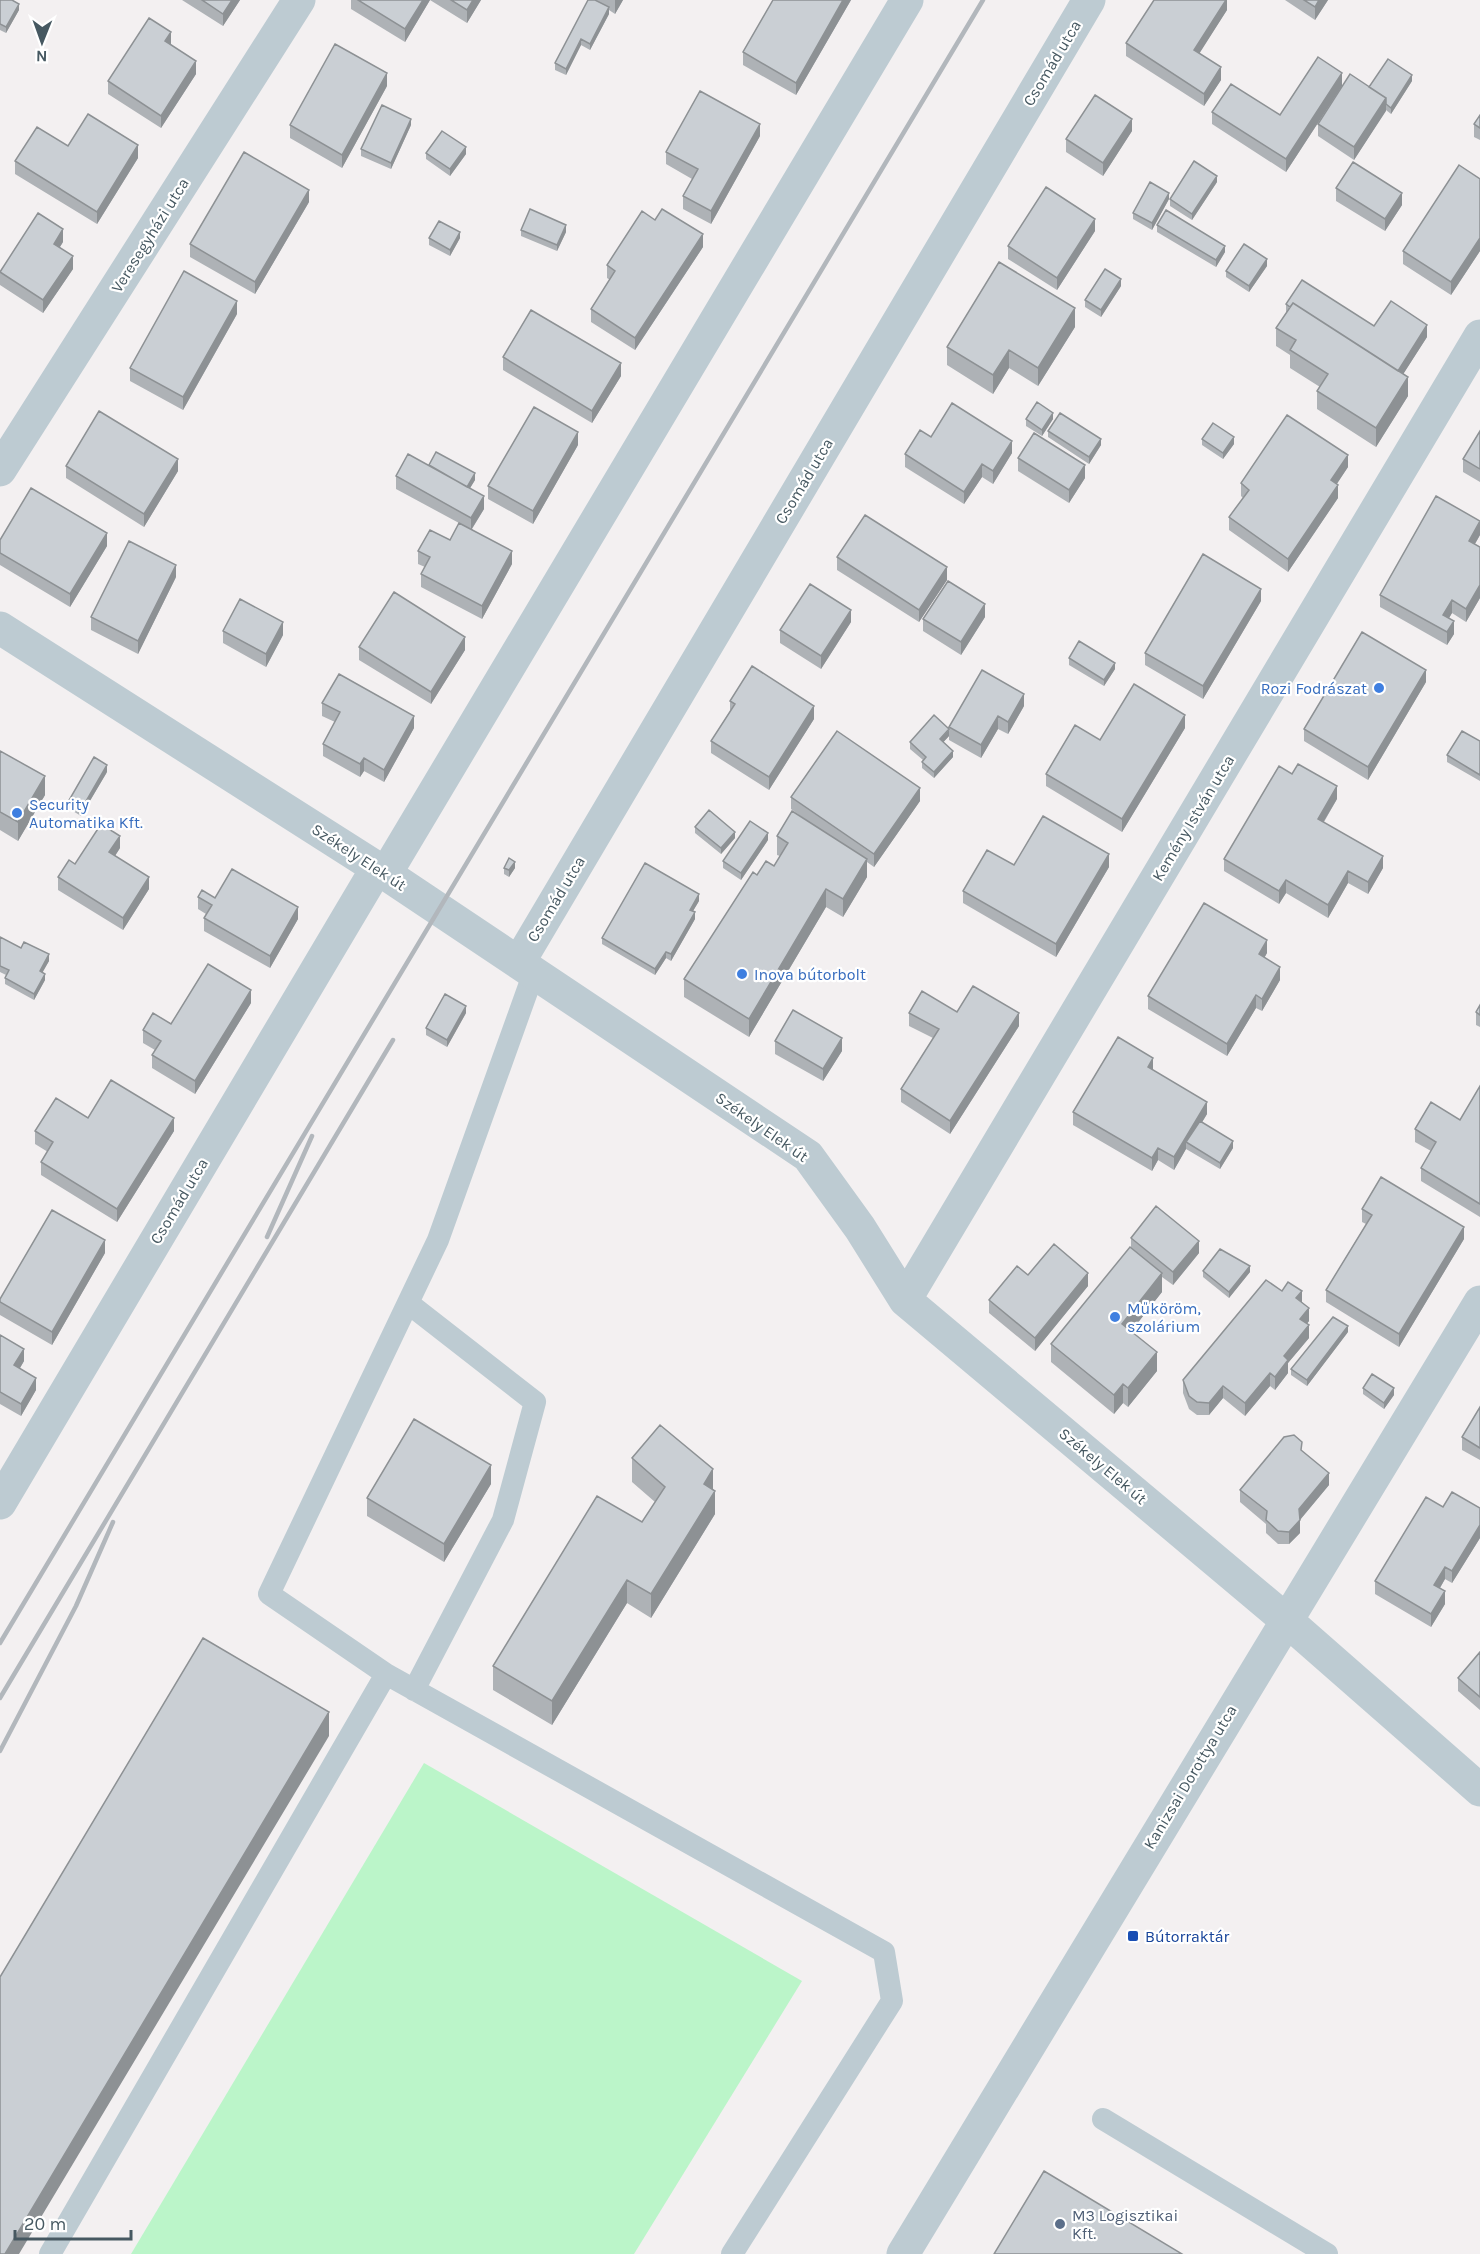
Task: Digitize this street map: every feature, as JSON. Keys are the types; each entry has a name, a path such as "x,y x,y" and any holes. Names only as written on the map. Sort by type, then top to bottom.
{"street":[{"name":"Veresegyházi utca","path":"0,470 299,0"},
{"name":"Csomád utca","path":"0,1503 907,0"},
{"name":"Csomád utca","path":"526,967 1089,0"},
{"name":"Kemény István utca","path":"905,1300 1480,336"},
{"name":"Székely Elek út","path":"0,628 381,871 808,1156 860,1228 905,1300 1285,1619 1480,1790"},
{"name":"Kanizsai Dorottya utca","path":"903,2254 1285,1619 1480,1302"}],"lane":[{"path":"526,967 438,1239 269,1594 386,1674 884,1953 892,2001 732,2254"},
{"path":"408,1303 535,1402 503,1520 414,1690"},
{"path":"50,2254 386,1674"},
{"path":"1103,2119 1327,2254"}],"green space":[{"path":"424,1763 802,1981 634,2254 131,2254"}],"building":[{"path":"0,0 12,0 19,4 6,27 0,24"},
{"path":"202,0 232,0 223,14"},
{"path":"358,0 423,0 405,29"},
{"path":"451,0 473,0 467,10"},
{"path":"588,0 595,0 609,7 590,44 581,39 566,69 555,63"},
{"path":"773,0 843,0 796,83 743,52"},
{"path":"1154,0 1226,0 1194,50 1221,67 1204,94 1126,43"},
{"path":"1304,0 1319,0 1315,7"},
{"path":"149,18 171,32 165,41 196,61 161,116 108,81"},
{"path":"335,44 387,73 342,155 290,125"},
{"path":"1318,57 1342,73 1286,159 1212,112 1231,84 1280,115"},
{"path":"1388,59 1412,75 1391,108 1386,104 1386,98 1369,87"},
{"path":"1350,74 1386,98 1354,147 1318,124"},
{"path":"700,91 760,124 711,211 683,196 698,169 666,152"},
{"path":"1095,95 1132,119 1103,163 1066,139"},
{"path":"382,105 411,119 391,163 361,149"},
{"path":"88,114 138,145 97,212 15,161 37,127 68,146"},
{"path":"1480,115 1480,128 1474,124"},
{"path":"442,131 466,147 450,169 426,153"},
{"path":"244,152 309,190 255,282 190,244"},
{"path":"1194,161 1217,176 1192,214 1170,199"},
{"path":"1353,162 1402,193 1385,219 1336,188"},
{"path":"1459,165 1480,179 1480,238 1451,282 1403,251"},
{"path":"1150,182 1169,193 1152,223 1133,213"},
{"path":"1046,187 1095,219 1057,278 1008,246"},
{"path":"530,209 566,225 557,245 521,230"},
{"path":"662,209 703,234 635,338 591,309 615,271 607,265 642,211 655,220"},
{"path":"1166,210 1225,246 1216,260 1157,225"},
{"path":"38,213 63,229 54,244 73,256 43,300 0,272"},
{"path":"439,221 460,232 450,250 429,238"},
{"path":"1244,244 1267,259 1249,286 1226,271"},
{"path":"999,262 1075,308 1038,368 1009,350 993,375 947,347"},
{"path":"1105,269 1121,279 1101,310 1085,300"},
{"path":"184,271 237,301 183,397 130,368"},
{"path":"1302,280 1374,326 1391,301 1427,325 1398,371 1293,303 1290,307 1286,304"},
{"path":"1293,303 1408,377 1376,428 1317,391 1328,374 1290,350 1296,340 1276,328"},
{"path":"531,310 621,363 592,411 503,357"},
{"path":"1037,402 1053,413 1042,430 1026,419"},
{"path":"952,403 1012,441 993,471 982,464 964,492 905,454 920,430 931,437"},
{"path":"534,407 578,432 533,511 488,486"},
{"path":"99,411 178,459 144,514 66,466"},
{"path":"1060,413 1101,439 1089,457 1048,431"},
{"path":"1287,415 1348,455 1331,480 1338,485 1288,559 1229,517 1249,490 1241,483"},
{"path":"1213,423 1234,437 1223,453 1202,439"},
{"path":"1480,431 1480,469 1463,459"},
{"path":"1034,433 1085,465 1069,490 1018,458"},
{"path":"436,452 475,473 467,487 429,465"},
{"path":"408,454 484,496 471,518 396,476"},
{"path":"31,488 107,533 70,594 0,553 0,540"},
{"path":"1436,496 1480,521 1469,541 1480,547 1480,585 1466,609 1452,600 1443,615 1454,621 1447,632 1380,595"},
{"path":"865,515 947,567 919,610 837,557"},
{"path":"459,523 512,551 482,606 421,574 430,557 418,551 430,530 450,540"},
{"path":"129,541 176,565 138,641 91,617"},
{"path":"1203,554 1261,589 1203,686 1145,653"},
{"path":"948,581 985,604 961,642 923,619"},
{"path":"810,584 851,610 821,656 780,630"},
{"path":"394,592 465,637 431,692 359,647"},
{"path":"240,599 283,622 266,654 223,631"},
{"path":"1362,632 1426,670 1368,767 1304,729"},
{"path":"1079,641 1115,663 1104,680 1069,658"},
{"path":"752,666 814,706 769,777 711,741 735,704 730,701"},
{"path":"982,670 1024,694 1008,722 998,716 981,745 949,727"},
{"path":"339,674 414,716 384,770 364,758 360,764 323,744 340,712 322,703"},
{"path":"1134,684 1185,715 1122,819 1046,774 1075,725 1100,740"},
{"path":"934,715 949,729 940,739 953,751 934,772 922,762 926,757 910,742"},
{"path":"837,731 920,788 874,854 791,797"},
{"path":"1462,731 1480,741 1480,775 1447,755"},
{"name":"Security Automatika Kft.","path":"0,751 45,776 18,822 0,812"},
{"path":"94,757 107,765 81,810 68,802"},
{"path":"1298,764 1337,786 1318,819 1383,856 1368,882 1348,871 1328,905 1286,880 1279,891 1224,859 1279,766 1292,774"},
{"path":"709,810 735,832 721,848 695,827"},
{"path":"792,811 867,859 843,899 826,889 749,1019 684,979 753,872 757,875 766,861 774,866 788,843 777,836"},
{"path":"1043,816 1109,854 1056,944 963,891 987,850 1014,865"},
{"path":"750,821 768,833 741,873 723,861"},
{"path":"101,824 120,836 109,852 149,877 123,918 58,877 69,860 75,864"},
{"path":"509,858 515,862 509,870 504,868"},
{"path":"645,863 699,894 690,910 695,912 671,954 666,952 655,969 602,938"},
{"path":"232,869 298,907 270,956 204,918 212,905 198,897 202,890 215,898"},
{"path":"1204,903 1267,940 1259,954 1280,967 1262,999 1256,995 1227,1044 1148,996"},
{"path":"0,937 21,948 24,942 49,954 40,971 45,974 34,994 5,978 9,970 0,966"},
{"path":"208,964 251,990 195,1081 152,1055 161,1041 143,1030 153,1013 171,1024"},
{"path":"973,986 1019,1013 950,1121 901,1089 939,1029 909,1013 922,991 957,1012"},
{"path":"445,994 466,1006 447,1040 426,1028"},
{"path":"793,1010 842,1038 823,1069 775,1041"},
{"path":"1118,1037 1153,1058 1148,1067 1207,1102 1174,1157 1158,1148 1152,1158 1073,1112"},
{"path":"111,1080 174,1118 117,1209 41,1162 53,1142 35,1131 56,1098 88,1118"},
{"path":"1480,1086 1480,1204 1421,1168 1436,1142 1415,1129 1431,1102 1460,1120"},
{"path":"1200,1121 1233,1141 1220,1163 1186,1142"},
{"path":"1381,1177 1464,1227 1399,1334 1326,1290 1372,1215 1362,1209"},
{"path":"1156,1206 1199,1241 1173,1272 1131,1238"},
{"path":"52,1210 105,1240 52,1332 0,1302 0,1299"},
{"path":"1054,1244 1088,1273 1035,1338 989,1300 1017,1266 1028,1275"},
{"name":"Műköröm, szolárium","path":"1130,1247 1162,1273 1122,1324 1157,1352 1128,1388 1123,1384 1114,1395 1051,1344"},
{"path":"1220,1249 1250,1266 1229,1292 1203,1271"},
{"path":"1266,1280 1282,1291 1288,1282 1302,1291 1296,1298 1309,1308 1300,1319 1309,1325 1284,1356 1288,1360 1275,1377 1270,1373 1245,1403 1223,1386 1209,1403 1197,1402 1189,1396 1183,1380"},
{"path":"1333,1317 1348,1326 1307,1380 1291,1369"},
{"path":"0,1335 24,1349 14,1365 36,1378 21,1404 0,1392"},
{"path":"1372,1374 1394,1388 1384,1403 1363,1388"},
{"path":"1480,1407 1480,1448 1462,1437"},
{"path":"414,1419 491,1465 444,1544 367,1498"},
{"path":"660,1425 713,1469 704,1484 715,1491 651,1594 627,1580 552,1701 493,1666 597,1496 642,1522 665,1487 632,1458"},
{"path":"1294,1435 1302,1442 1301,1450 1329,1473 1299,1509 1300,1520 1289,1532 1278,1531 1266,1520 1267,1511 1240,1490 1284,1437"},
{"path":"1452,1492 1480,1508 1480,1525 1452,1571 1445,1567 1434,1585 1445,1591 1431,1614 1375,1581 1426,1497 1443,1507"},
{"path":"203,1638 329,1712 5,2254 0,2254 0,1977"},
{"path":"1480,1652 1480,1697 1458,1678"},
{"path":"1044,2171 1182,2254 994,2254"}],"railway":[{"path":"0,1643 983,0"},
{"path":"0,1698 393,1040"},
{"path":"267,1237 312,1136"},
{"path":"0,1751 76,1606 113,1522"}],"place":[{"name":"Rozi Fodrászat","path":"1379,688"},
{"name":"Security Automatika Kft.","path":"17,813"},
{"name":"Inova bútorbolt","path":"742,974"},
{"name":"Műköröm, szolárium","path":"1115,1317"},
{"name":"Bútorraktár","path":"1133,1936"},
{"name":"M3 Logisztikai Kft.","path":"1060,2224"}]}
